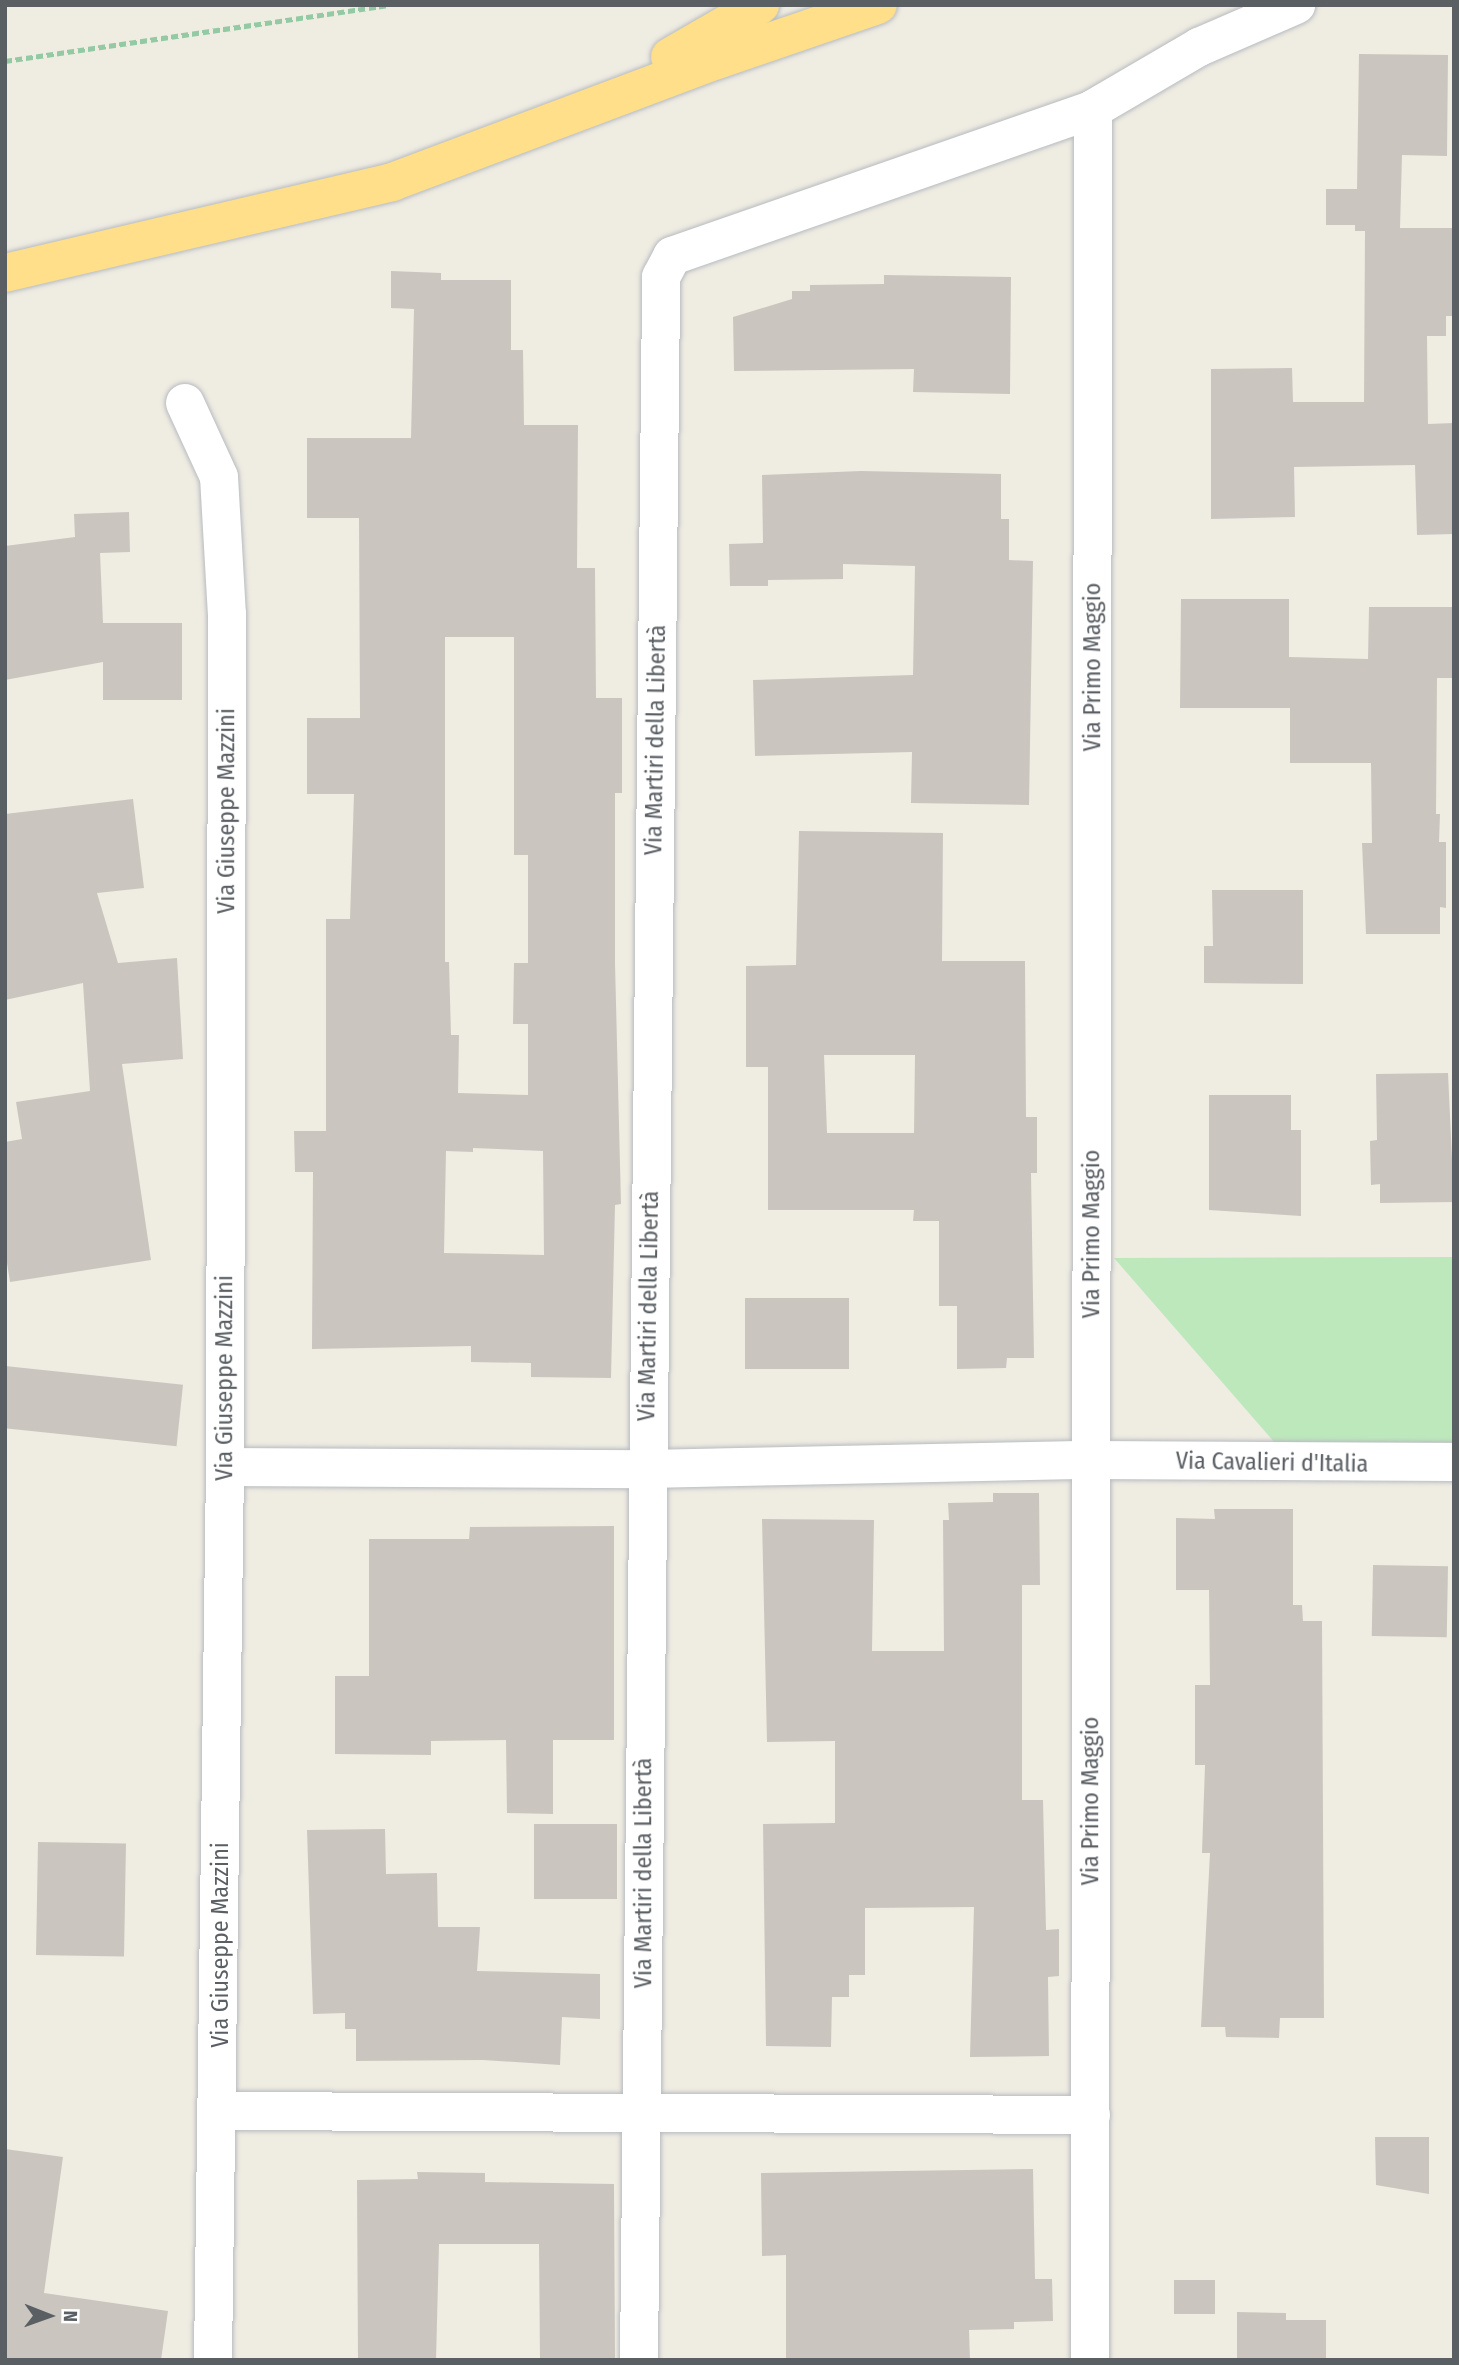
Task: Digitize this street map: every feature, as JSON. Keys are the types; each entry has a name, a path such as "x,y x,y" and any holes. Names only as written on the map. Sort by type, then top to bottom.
{"highway":[{"path":"529,132 760,5"},
{"path":"717,60 833,5"},
{"path":"5,273 392,182 717,60 878,5"}],"street":[{"path":"1093,109 1199,47 1296,5"},
{"name":"Via Martiri della Libertà","path":"639,2360 661,277 672,256 1093,109"},
{"name":"Via Primo Maggio","path":"1090,2360 1093,109"},
{"name":"Via Giuseppe Mazzini","path":"185,403 219,477 227,614 220,2111 213,2360"},
{"name":"Via Cavalieri d'Italia","path":"225,1467 647,1469 1091,1460 1454,1462"},
{"path":"220,2111 1091,2115"}],"path":[{"path":"5,61 389,5"}],"green space":[{"path":"1454,1257 1454,1442 1275,1443 1114,1258"}],"building":[{"path":"1359,54 1448,55 1447,156 1402,155 1400,228 1454,228 1454,316 1446,316 1446,336 1427,336 1428,424 1454,423 1454,534 1417,535 1415,465 1294,467 1295,517 1211,519 1211,369 1292,368 1293,402 1364,402 1365,231 1355,231 1355,225 1326,225 1326,189 1357,189"},
{"path":"391,271 441,273 441,280 511,280 511,350 523,350 524,425 578,425 577,568 595,568 596,698 622,698 622,793 615,793 615,963 621,1204 615,1205 611,1378 531,1377 531,1363 471,1362 471,1346 312,1349 313,1172 295,1172 294,1131 326,1131 326,919 350,919 354,794 307,794 307,718 360,718 359,518 307,518 307,438 411,438 414,309 391,308","holes":["445,637 514,637 514,855 528,855 528,963 514,963 513,1024 528,1024 528,1095 458,1093 459,1035 451,1035 449,962 445,962","473,1148 543,1151 544,1255 444,1253 446,1151 473,1152"]},
{"path":"884,275 1011,277 1010,394 913,392 914,369 734,371 733,317 792,299 792,291 810,291 810,285 884,284"},
{"path":"861,471 1001,474 1001,519 1009,519 1009,560 1033,561 1029,805 911,803 912,752 755,756 753,680 913,675 915,566 843,564 843,579 768,580 768,586 730,586 729,544 763,543 762,475"},
{"path":"129,512 130,552 100,553 103,623 182,623 182,700 103,700 103,662 5,680 5,546 75,537 74,514"},
{"path":"1181,599 1289,599 1289,657 1368,659 1369,607 1454,607 1454,678 1437,678 1436,814 1440,814 1439,842 1446,842 1446,908 1440,907 1440,934 1366,934 1362,843 1372,843 1371,763 1290,763 1290,708 1180,708"},
{"path":"133,799 144,888 97,893 118,963 177,958 183,1059 122,1064 151,1260 10,1282 5,1250 5,1142 22,1139 16,1102 90,1091 83,983 5,1000 5,814"},
{"path":"799,831 943,833 942,961 1025,961 1026,1117 1037,1117 1037,1173 1031,1173 1034,1358 1007,1358 1006,1368 957,1369 957,1306 939,1306 939,1221 913,1221 914,1210 768,1210 768,1067 746,1067 746,966 796,965","holes":["824,1055 915,1055 914,1133 827,1133"]},
{"path":"1212,890 1303,890 1303,984 1204,983 1204,946 1213,946"},
{"path":"1448,1073 1454,1202 1380,1203 1380,1184 1371,1185 1370,1141 1377,1140 1376,1074"},
{"path":"1209,1095 1291,1095 1291,1130 1301,1130 1301,1216 1209,1210"},
{"path":"745,1298 849,1298 849,1369 745,1369"},
{"path":"5,1366 183,1385 177,1446 5,1428"},
{"path":"993,1493 1039,1493 1040,1585 1022,1585 1022,1800 1043,1800 1046,1930 1059,1929 1059,1976 1048,1977 1049,2056 970,2057 974,1907 865,1908 865,1975 849,1975 849,1997 832,1997 831,2047 766,2046 763,1824 835,1823 835,1741 767,1742 762,1519 874,1520 872,1651 944,1651 943,1520 949,1520 948,1503 993,1502"},
{"path":"1214,1509 1293,1509 1293,1605 1302,1605 1303,1621 1322,1621 1324,2018 1280,2018 1279,2038 1226,2037 1225,2027 1201,2027 1210,1853 1202,1853 1205,1765 1195,1765 1195,1685 1210,1685 1209,1590 1176,1590 1176,1518 1215,1519"},
{"path":"614,1526 614,1740 553,1740 553,1814 507,1813 506,1740 431,1741 431,1755 335,1754 335,1676 369,1676 369,1539 469,1539 470,1527"},
{"path":"1373,1565 1448,1566 1447,1637 1372,1636"},
{"path":"534,1824 617,1824 617,1899 534,1899"},
{"path":"385,1829 386,1874 437,1873 438,1927 480,1927 477,1971 600,1974 600,2019 562,2017 560,2065 483,2060 356,2061 356,2029 345,2029 345,2013 313,2014 307,1830"},
{"path":"38,1842 126,1844 124,1957 36,1955"},
{"path":"1375,2137 1429,2137 1429,2194 1376,2185"},
{"path":"5,2149 63,2157 44,2293 168,2311 161,2360 5,2360"},
{"path":"1033,2169 1035,2279 1052,2279 1053,2321 1014,2322 1014,2329 969,2330 970,2360 786,2360 786,2255 762,2256 761,2173"},
{"path":"417,2172 485,2173 485,2182 614,2184 615,2360 540,2360 539,2244 439,2244 436,2360 358,2360 357,2180 418,2179"},
{"path":"1174,2280 1215,2280 1215,2314 1174,2314"},
{"path":"1237,2312 1286,2313 1286,2320 1326,2320 1326,2360 1237,2360"}]}
